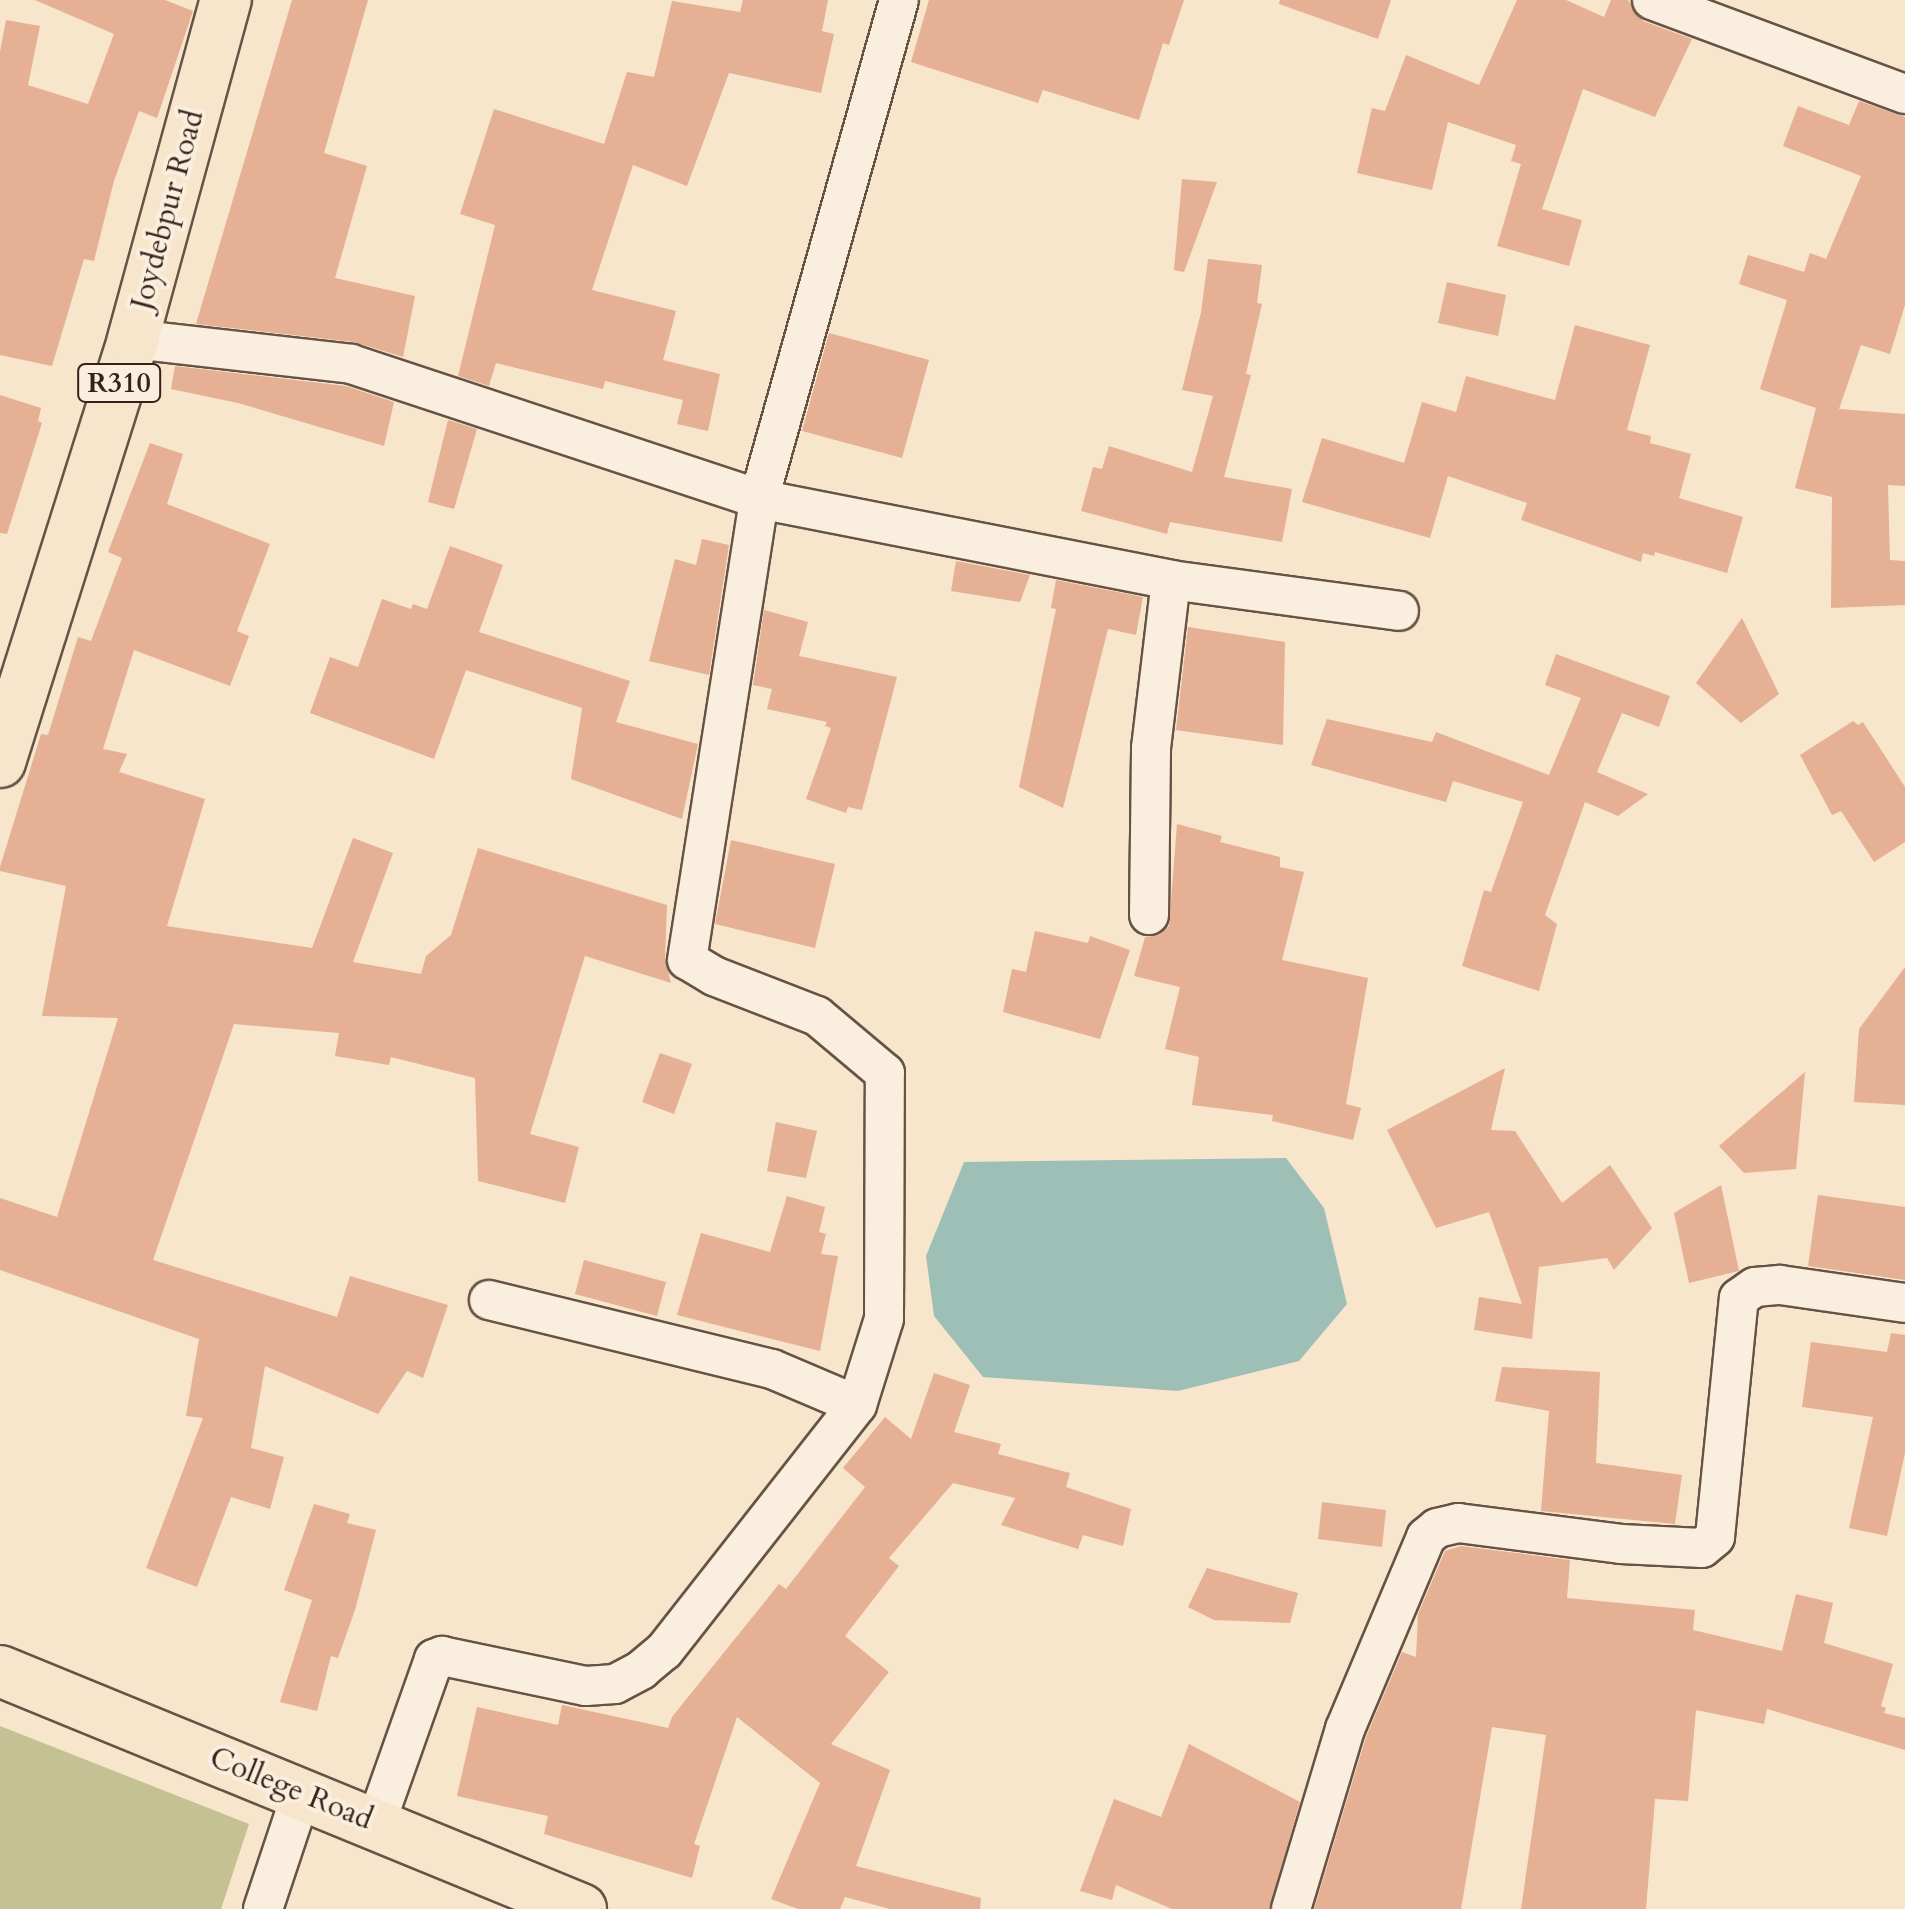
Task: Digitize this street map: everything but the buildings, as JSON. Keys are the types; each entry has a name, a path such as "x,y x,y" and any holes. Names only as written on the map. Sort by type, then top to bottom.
{"main road":[{"name":"Joydebpur Road","path":"0,762 133,339 226,0"},
{"name":"College Road","path":"0,1671 581,1909"}],"street":[{"path":"376,1823 434,1659 442,1656 586,1686 615,1684 642,1670 664,1651 857,1405 884,1319 885,1073 817,1016 714,976 688,960 760,499 899,0"},
{"path":"1652,0 1905,94"},
{"path":"133,339 352,364 760,499 1171,580 1399,610"},
{"path":"1149,915 1151,748 1171,580"},
{"path":"1290,1909 1345,1730 1426,1537 1436,1528 1458,1522 1621,1544 1702,1548 1715,1537 1739,1298 1755,1287 1780,1285 1905,1304"},
{"path":"489,1300 772,1368 857,1405"},
{"path":"263,1909 302,1792"}],"shaded area":[{"path":"0,1726 249,1824 221,1909 0,1909"}],"water":[{"path":"1286,1158 1324,1208 1347,1304 1299,1361 1178,1391 983,1377 934,1316 926,1256 964,1162"}]}
